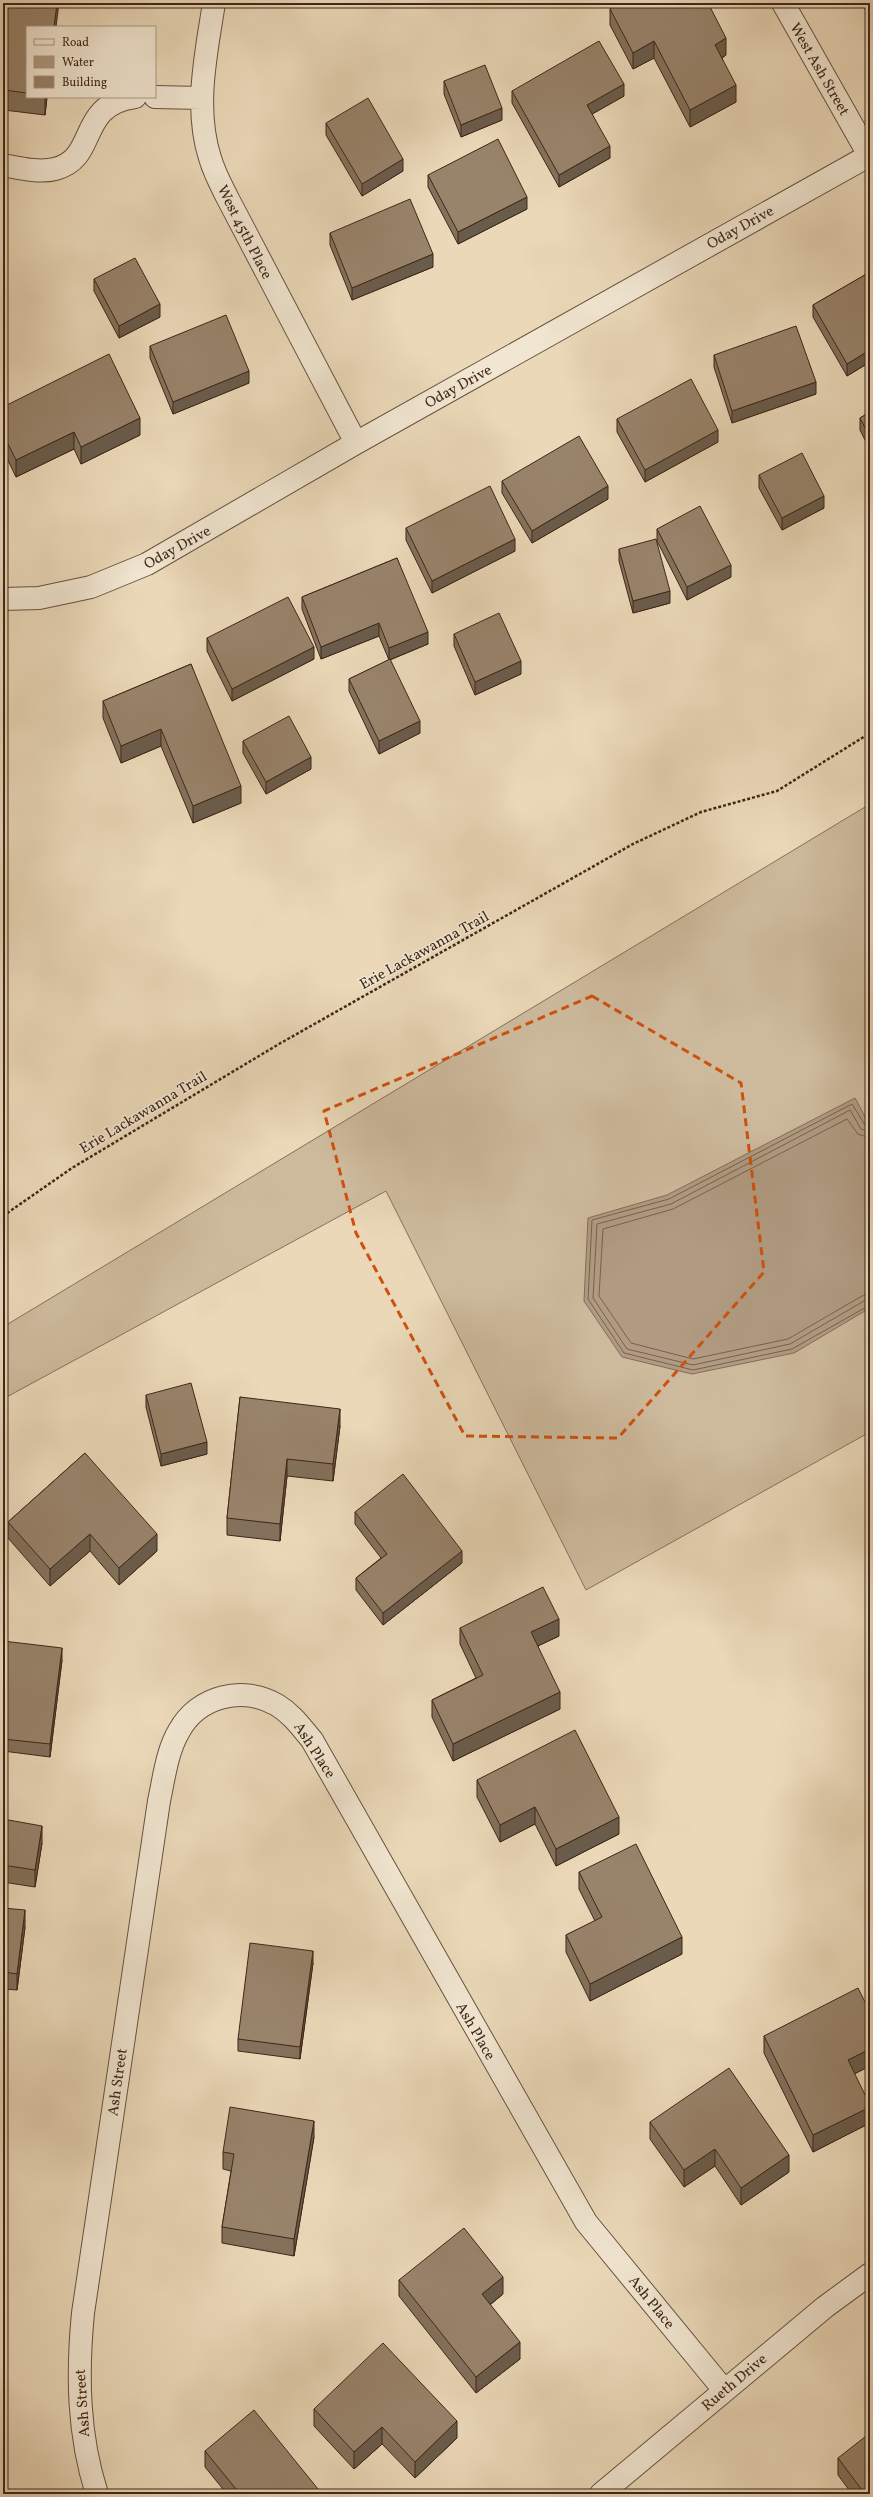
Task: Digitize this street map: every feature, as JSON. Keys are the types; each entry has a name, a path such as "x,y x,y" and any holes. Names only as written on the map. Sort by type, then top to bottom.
{"street":[{"name":"West 45th Place","path":"214,3 202,98 205,139 217,176 356,444"},
{"name":"West Ash Street","path":"783,3 870,155"},
{"path":"156,97 202,98"},
{"path":"3,165 35,170 56,169 76,156 84,145 94,119 101,110 113,103 131,98"},
{"name":"Oday Drive","path":"3,599 38,598 91,587 147,564 356,444 870,155"},
{"name":"Ash Place","path":"225,1696 247,1695 277,1705 295,1718 312,1740 586,2222 724,2390"},
{"name":"Ash Street","path":"96,2494 88,2466 81,2414 78,2362 84,2305 159,1801 169,1757 178,1732 196,1709 209,1701 225,1696"},
{"name":"Rueth Drive","path":"601,2494 825,2307 870,2274"}],"path":[{"name":"Erie Lackawanna Trail","path":"3,1216 72,1168 279,1044 633,844 701,812 777,791 870,733"}],"highlighted area":[{"path":"592,996 741,1083 764,1272 618,1438 465,1436 356,1233 324,1111"}],"shaded area":[{"path":"870,804 870,1432 586,1590 386,1191 3,1399 3,1327"}],"water":[{"path":"855,1098 870,1126 870,1308 794,1353 692,1374 622,1357 584,1301 588,1218 667,1195"}],"building":[{"path":"3,3 57,3 54,26 26,26 26,93 4,90 3,94"},
{"path":"620,3 708,3 726,38 715,45 736,85 690,110 654,41 633,53 610,9"},
{"path":"599,41 624,84 587,105 610,146 559,175 512,91"},
{"path":"485,65 502,108 461,125 444,81"},
{"path":"368,98 403,159 362,184 326,123"},
{"path":"498,139 527,197 458,232 428,175"},
{"path":"410,199 433,254 352,288 330,233"},
{"path":"135,258 160,304 119,326 94,279"},
{"path":"870,272 870,350 847,364 813,305"},
{"path":"226,315 249,371 173,402 150,346"},
{"path":"796,326 816,382 732,411 714,355"},
{"path":"109,354 140,418 81,447 74,432 16,460 3,434 3,407"},
{"path":"691,379 718,430 645,470 617,419"},
{"path":"870,412 870,437 860,418"},
{"path":"579,436 608,486 532,531 502,481"},
{"path":"802,453 824,496 782,518 759,475"},
{"path":"490,486 515,539 432,581 406,528"},
{"path":"700,506 731,565 687,587 657,529"},
{"path":"656,539 670,591 633,601 619,549"},
{"path":"397,558 428,632 389,648 379,623 321,647 302,597"},
{"path":"288,597 314,647 232,689 207,638"},
{"path":"499,613 521,661 475,682 454,634"},
{"path":"390,659 420,721 379,741 349,679"},
{"path":"191,664 241,786 193,806 161,729 121,746 103,701"},
{"path":"289,716 311,757 266,782 243,741"},
{"path":"191,1383 207,1442 161,1454 146,1395"},
{"path":"240,1397 340,1409 333,1464 287,1459 280,1524 227,1518"},
{"path":"85,1453 157,1534 119,1568 90,1534 50,1569 8,1522"},
{"path":"403,1474 462,1551 383,1613 356,1578 387,1554 355,1512"},
{"path":"543,1587 559,1619 531,1632 560,1692 453,1744 432,1700 483,1675 460,1628"},
{"path":"3,1641 62,1648 50,1744 3,1739"},
{"path":"575,1730 619,1817 556,1849 535,1807 500,1825 477,1780"},
{"path":"3,1760 7,1761 3,1788"},
{"path":"3,1819 42,1826 35,1870 3,1865"},
{"path":"636,1844 682,1937 590,1984 566,1935 602,1917 579,1872"},
{"path":"3,1908 25,1910 17,1974 4,1972 3,1982"},
{"path":"250,1943 313,1951 300,2047 238,2039"},
{"path":"858,1988 870,2012 870,2049 848,2060 870,2107 813,2135 764,2036"},
{"path":"729,2068 789,2155 741,2188 715,2149 684,2170 650,2122"},
{"path":"230,2107 314,2121 294,2239 222,2227 234,2154 223,2152"},
{"path":"464,2228 503,2277 482,2294 520,2342 476,2377 399,2280"},
{"path":"383,2343 457,2421 415,2462 382,2427 354,2452 314,2409"},
{"path":"254,2410 322,2494 240,2494 205,2451"},
{"path":"870,2433 870,2494 865,2494 838,2458"}]}
